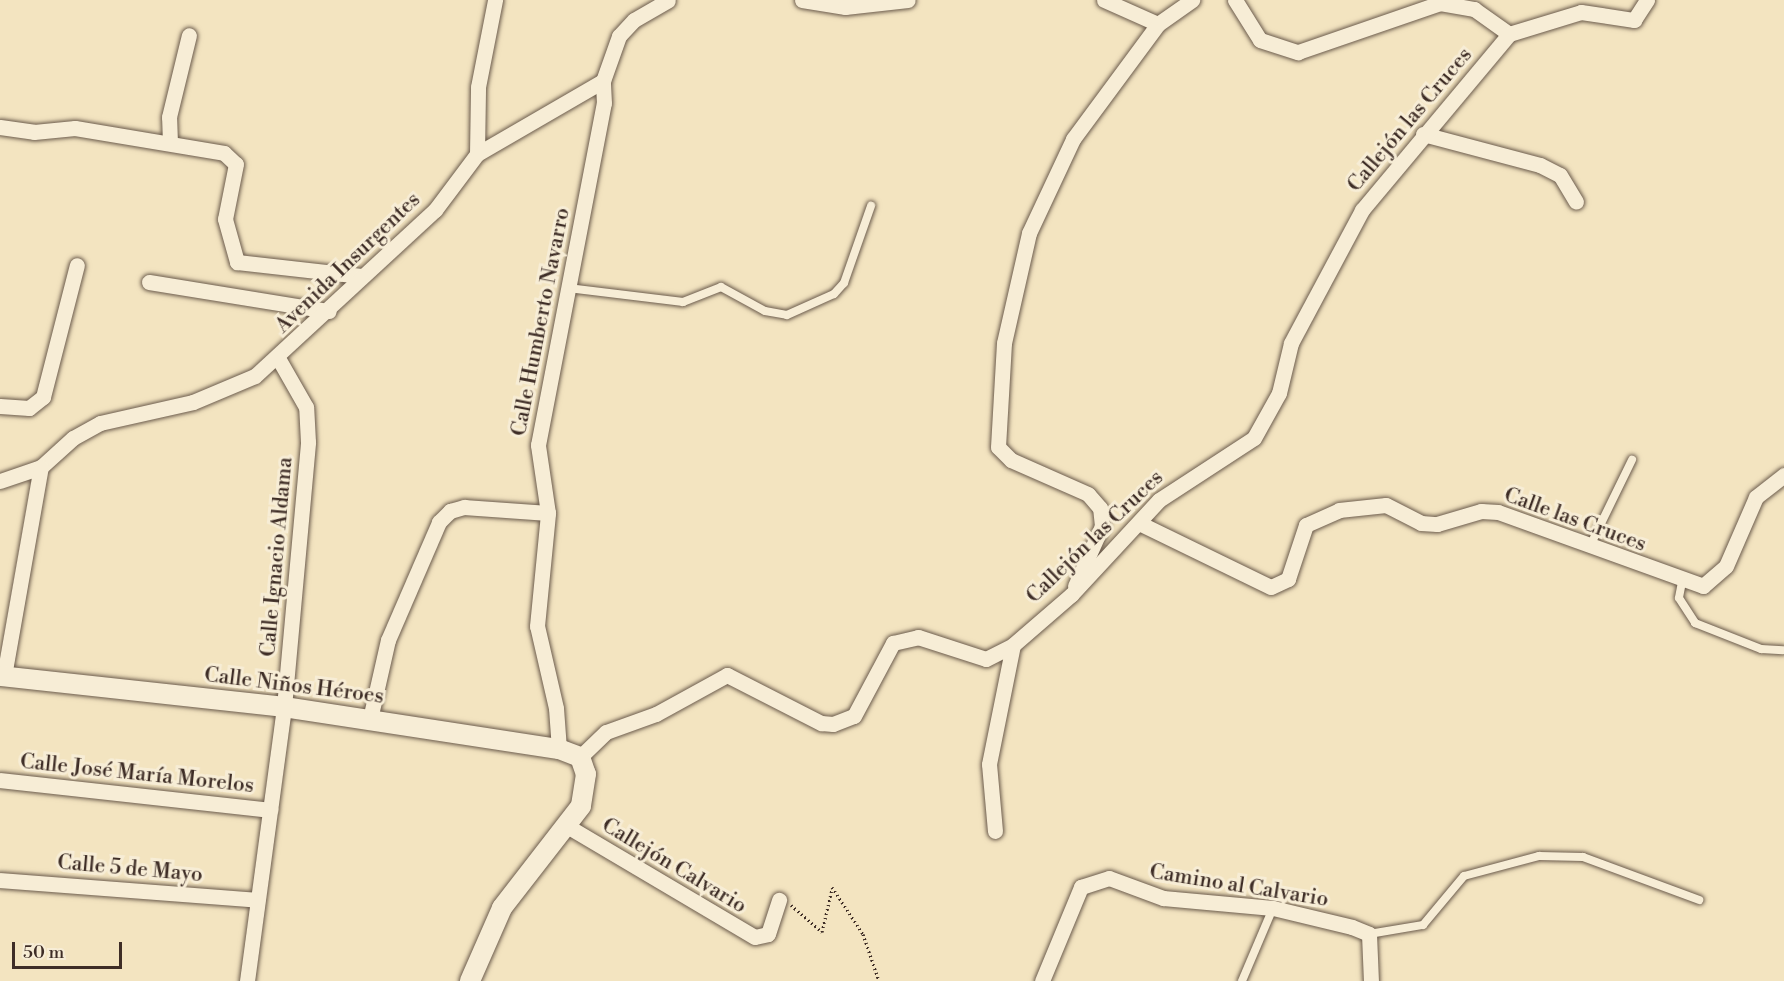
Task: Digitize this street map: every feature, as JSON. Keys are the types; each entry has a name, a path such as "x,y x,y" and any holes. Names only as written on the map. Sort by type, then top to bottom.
{"street":[{"path":"477,154 478,87 495,0"},
{"path":"603,81 619,36 668,0"},
{"path":"802,0 845,8 908,0"},
{"path":"1104,0 1158,24"},
{"path":"1071,595 1102,526 1100,508 1088,494 1011,460 998,447 1004,343 1029,233 1073,139 1158,24 1192,0"},
{"path":"1235,0 1260,40 1298,52 1440,3 1474,9 1509,34 1581,12 1634,20 1647,0"},
{"name":"Callejón las Cruces","path":"580,757 606,732 656,714 727,675 821,723 833,724 854,716 893,643 918,637 986,659 1013,645 1071,595 1141,524 1159,500 1226,459 1263,426 1286,373 1291,343 1362,210 1423,134 1509,34"},
{"path":"170,143 169,117 189,35"},
{"name":"Avenida Insurgentes","path":"0,481 41,467 73,438 100,423 193,402 255,376 278,358 361,276 441,203 477,154 603,81"},
{"name":"Calle Humberto Navarro","path":"559,749 556,708 537,626 548,513 538,445 604,103 603,81"},
{"path":"0,127 34,132 75,128 224,153 236,164 225,219 237,262 361,276"},
{"path":"1423,134 1540,165 1560,175 1576,202"},
{"path":"0,406 29,408 43,397 77,266"},
{"path":"148,282 328,311"},
{"name":"Calle Ignacio Aldama","path":"247,981 284,707 308,442 306,407 278,358"},
{"path":"2,676 41,467"},
{"name":"Calle las Cruces","path":"1141,524 1271,587 1288,579 1306,525 1369,503 1437,524 1481,511 1498,512 1682,582 1703,586 1716,580 1746,512 1784,475"},
{"path":"370,719 388,640 439,522 450,511 464,507 548,513"},
{"path":"995,831 989,764 1013,645"},
{"name":"Calle Niños Héroes","path":"2,676 284,707 370,719 559,749 580,757"},
{"path":"470,981 502,908 567,826 586,791 580,757"},
{"name":"Calle José María Morelos","path":"0,780 270,810"},
{"name":"Callejón Calvario","path":"567,826 745,933 762,937 779,900"},
{"name":"Camino al Calvario","path":"1042,981 1081,887 1093,880 1109,878 1163,898 1274,908 1314,915 1369,934"},
{"name":"Calle 5 de Mayo","path":"0,880 257,900"},
{"path":"1369,934 1371,981"}],"lane":[{"path":"568,288 683,302 721,287 765,311 787,315 834,294 844,283 871,206"},
{"path":"1590,546 1632,460"},
{"path":"1682,582 1679,597 1695,623 1761,649 1783,650"},
{"path":"1369,934 1423,925 1464,876 1539,856 1583,857 1699,900"},
{"path":"1242,981 1274,908"}],"path":[{"path":"779,900 810,917 822,932 832,887 863,934 879,981"}]}
